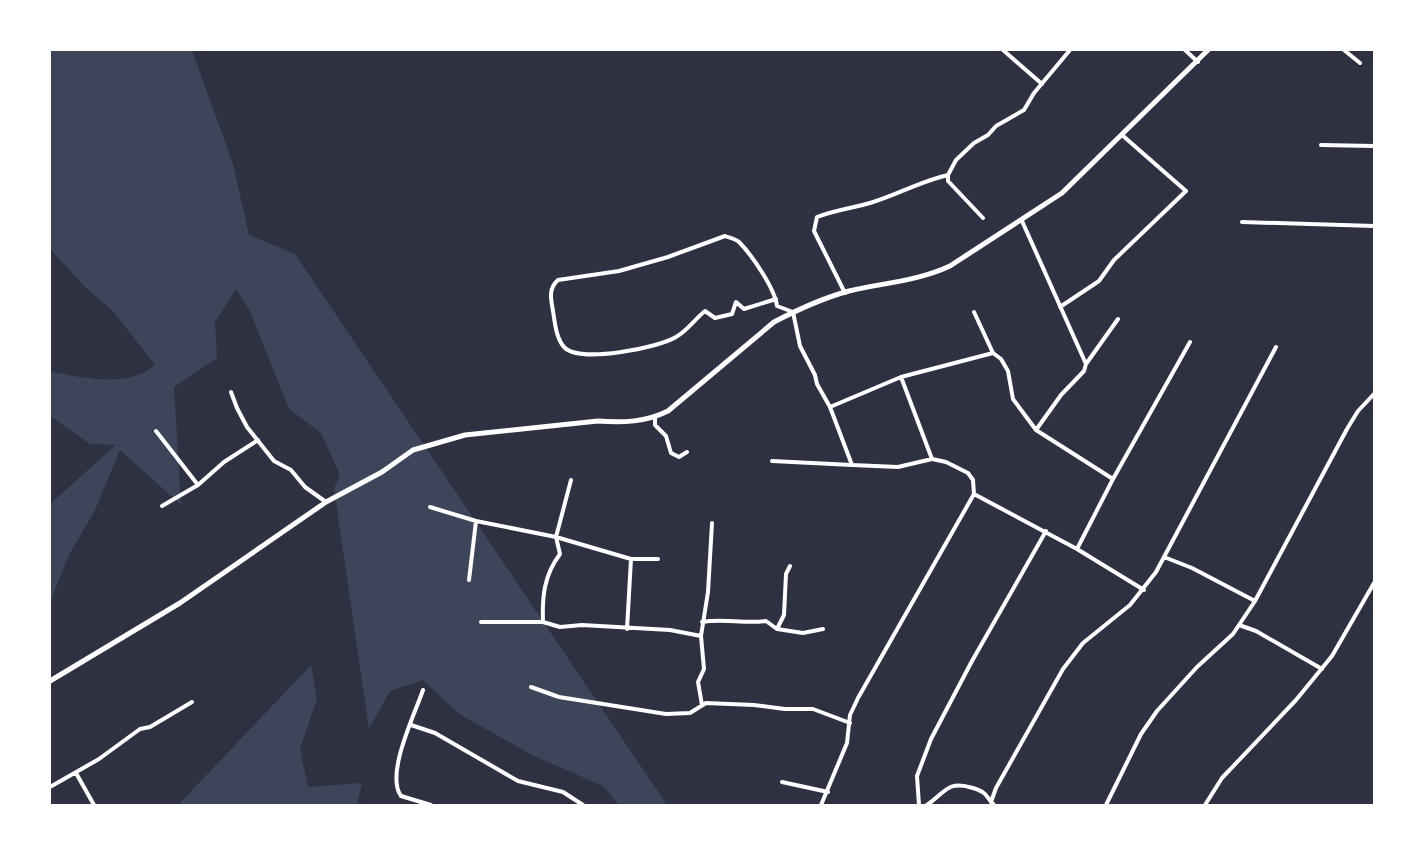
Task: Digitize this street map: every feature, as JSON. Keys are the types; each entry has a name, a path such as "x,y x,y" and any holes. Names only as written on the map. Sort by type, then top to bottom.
{"main road":[{"path":"50,681 180,604 326,502 382,472 413,450 465,435 598,422 618,423 655,417 668,411 774,322 793,312 845,293 933,274 975,251 1062,193 1198,62 1208,50"}],"street":[{"path":"1003,50 1042,84"},
{"path":"983,218 948,181 948,175 956,160 968,148 988,135 996,126 1024,110 1042,84 1070,50"},
{"path":"1185,50 1198,62"},
{"path":"1344,50 1360,63"},
{"path":"1060,307 1099,281 1114,260 1186,191 1122,135"},
{"path":"1321,145 1374,146"},
{"path":"845,293 814,231 817,216 870,203 931,178 948,175"},
{"path":"1022,221 1086,364"},
{"path":"1242,222 1374,226"},
{"path":"776,299 744,309 736,302 732,314 715,318 705,311 678,336 640,350 587,354 572,352 564,347 555,323 550,292 553,284 558,280 619,271 668,257 725,236 738,241 770,286 776,299 777,306 793,312 800,346 830,407 852,465"},
{"path":"974,312 993,352 1001,359 1008,371 1013,399 1036,430 1113,479"},
{"path":"1036,430 1084,371 1086,364 1118,319"},
{"path":"1077,548 1113,479 1190,342"},
{"path":"992,804 996,788 1063,669 1083,643 1130,605 1144,590 1164,557 1276,347"},
{"path":"830,407 901,378 993,352"},
{"path":"901,378 932,459"},
{"path":"231,392 237,408 274,462 291,470 305,487 326,502"},
{"path":"1106,805 1141,734 1157,711 1197,666 1219,648 1239,626 1255,601 1347,429 1358,411 1374,394"},
{"path":"655,417 655,426 666,436 671,453 680,457 687,452"},
{"path":"156,431 198,485"},
{"path":"162,506 198,485 224,462 258,440"},
{"path":"772,461 898,467 932,459 958,467 968,473 973,480 974,494 874,665 854,706 847,743 821,805"},
{"path":"543,622 544,589 550,567 560,554 556,537 571,480"},
{"path":"974,494 1077,548 1144,590"},
{"path":"430,508 476,521 556,537 631,559 658,559"},
{"path":"469,580 476,521"},
{"path":"702,705 698,682 704,670 701,636 708,592 712,523"},
{"path":"919,805 917,776 931,739 972,661 1046,532"},
{"path":"1164,557 1192,568 1255,601"},
{"path":"627,629 631,559"},
{"path":"776,629 784,615 786,574 790,566"},
{"path":"1205,805 1222,778 1296,700 1332,656 1374,584"},
{"path":"702,622 717,619 746,624 766,621 776,629 803,633 822,629"},
{"path":"481,622 543,622 560,626 582,625 670,630 701,636"},
{"path":"1239,626 1256,631 1322,669"},
{"path":"531,687 559,697 666,714 690,713 706,703 754,705 785,709 813,709 850,723"},
{"path":"423,690 399,754 396,784 401,796 431,805"},
{"path":"50,787 119,746 140,730 150,727 192,702"},
{"path":"411,725 435,734 518,780 563,792 583,805"},
{"path":"76,773 94,805"},
{"path":"782,782 828,792"},
{"path":"918,797 928,804 950,786 960,784 984,792 992,804"}],"shaded area":[{"path":"50,50 192,50 233,164 249,235 295,254 667,805 619,805 603,786 534,756 459,714 423,680 390,691 369,729 334,489 340,475 321,433 289,409 249,309 236,289 215,322 217,358 174,387 181,505 120,450 95,510 69,555 50,602 50,504 116,445 90,444 50,416 50,372 90,378 118,379 132,377 155,365 112,310 87,289 50,249"},
{"path":"311,665 317,699 300,749 308,787 362,783 357,805 178,805"}]}
